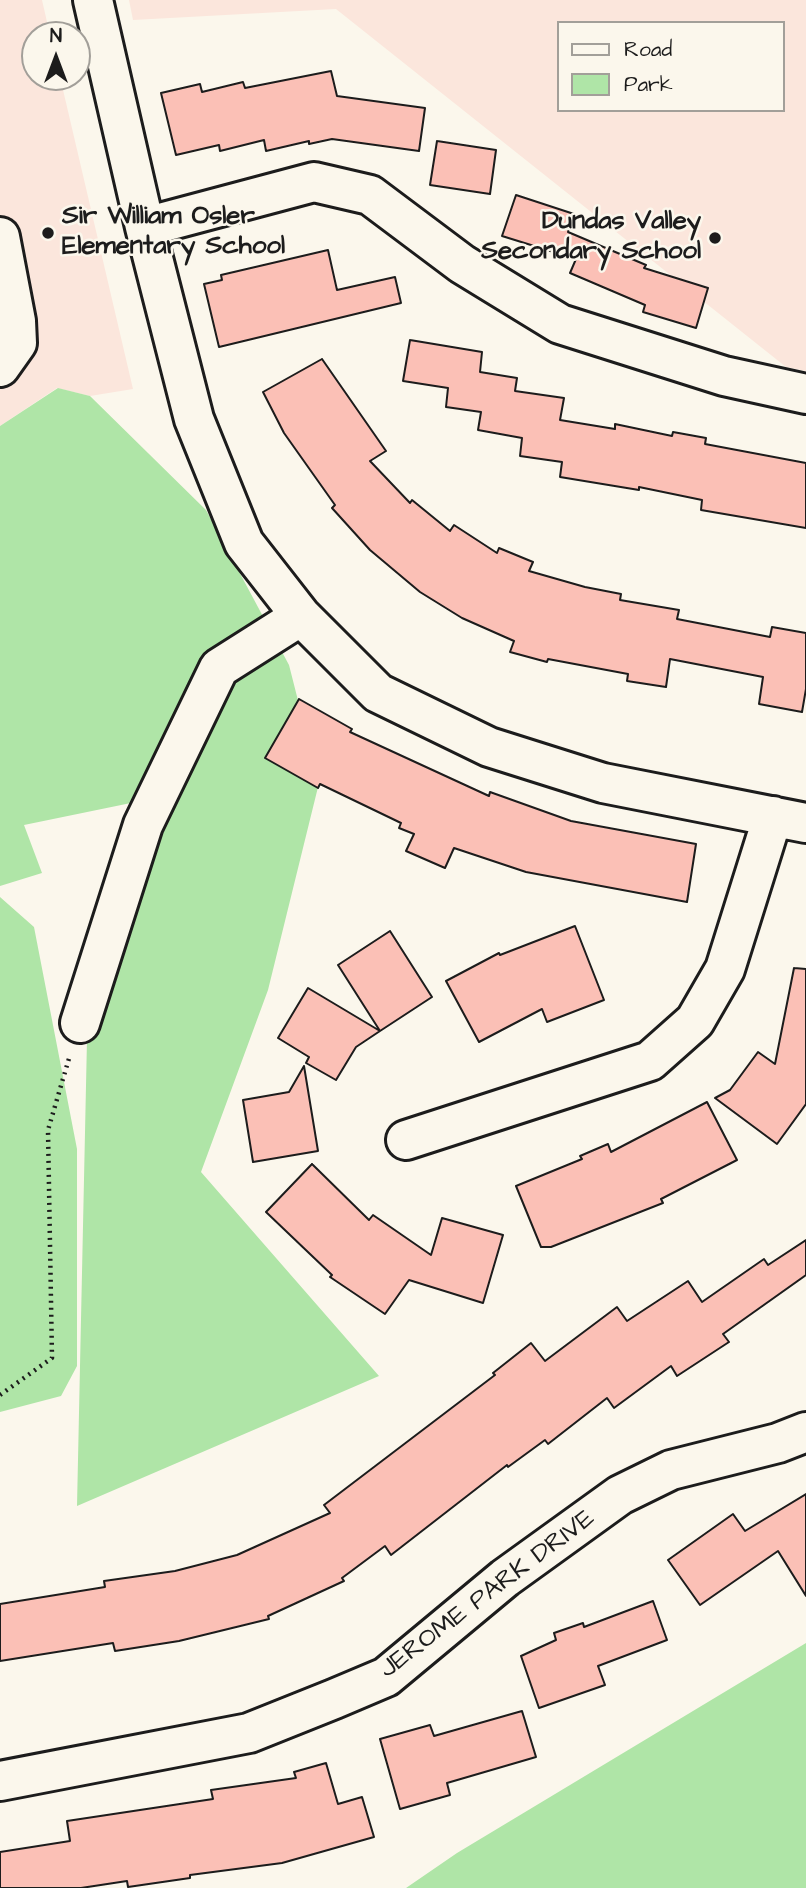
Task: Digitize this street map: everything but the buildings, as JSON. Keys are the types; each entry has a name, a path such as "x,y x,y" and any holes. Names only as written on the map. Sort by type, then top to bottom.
{"street":[{"path":"93,0 145,227 194,419 244,543 301,616 378,693 489,747 603,783 790,820 725,969 695,1021 650,1061 406,1140"},
{"path":"145,227 314,182 370,195 462,264 560,324 724,376 806,394"},
{"path":"0,237 16,321 17,343 0,367"},
{"path":"80,1023 143,824 219,668 301,616"},
{"name":"JEROME PARK DRIVE","path":"0,1781 249,1733 334,1699 386,1676 505,1578 620,1495 671,1470 778,1443 806,1432"}],"path":[{"path":"0,1395 52,1358 48,1129 80,1023"}],"shaded area":[{"name":"Sir William Osler Elementary School","path":"0,0 42,0 47,21 21,21 21,91 63,91 133,389 90,396 57,388 0,426"},
{"name":"Dundas Valley Secondary School","path":"129,0 806,0 806,371 786,367 336,9 133,20"}],"green space":[{"path":"58,388 90,396 206,510 289,665 319,783 268,990 201,1172 379,1376 77,1506 87,1039 160,797 24,825 42,873 0,886 0,426"},
{"path":"0,897 34,927 77,1149 77,1366 61,1396 0,1412"},
{"path":"806,1643 806,1888 406,1888 457,1853"}],"place":[{"name":"Sir William Osler Elementary School","path":"48,233"},
{"name":"Dundas Valley Secondary School","path":"715,238"}]}
